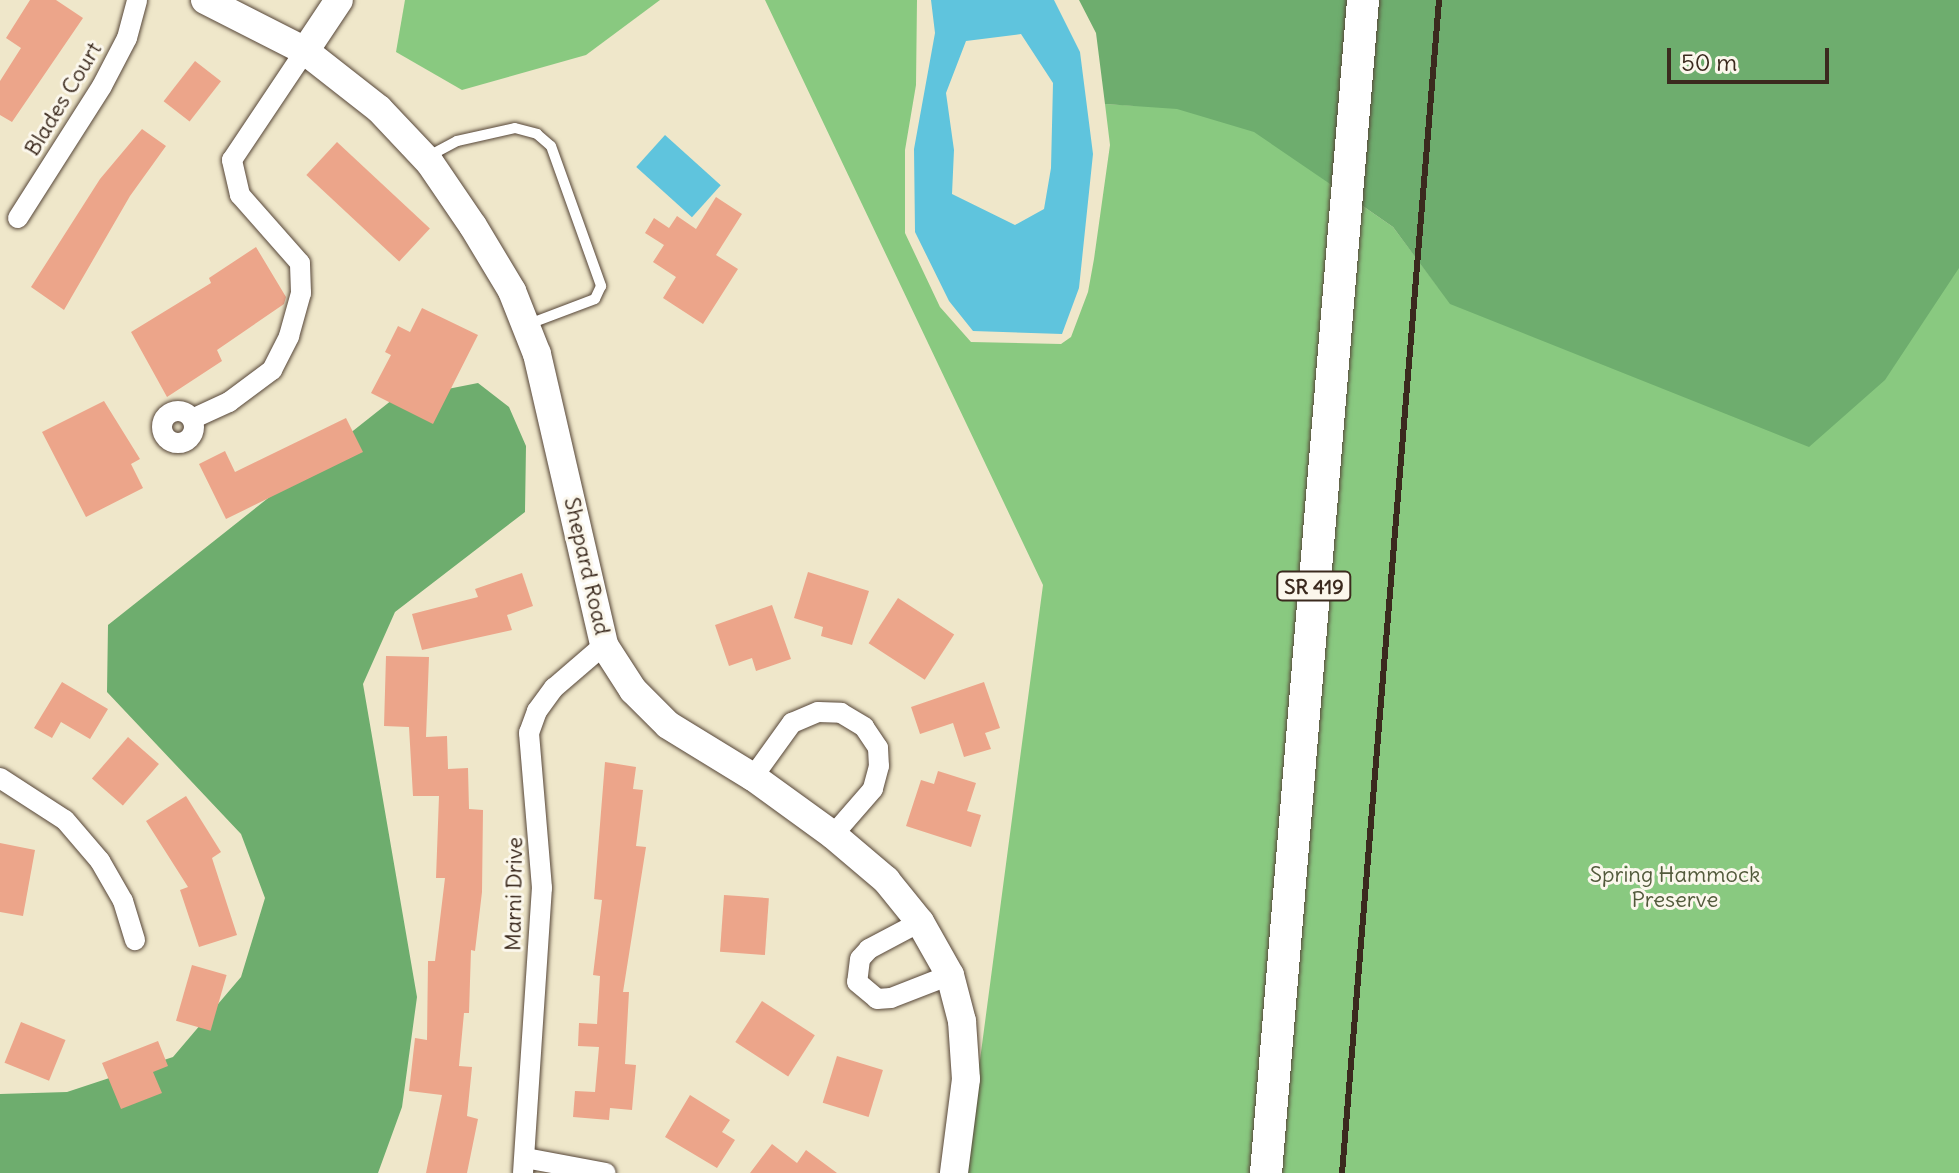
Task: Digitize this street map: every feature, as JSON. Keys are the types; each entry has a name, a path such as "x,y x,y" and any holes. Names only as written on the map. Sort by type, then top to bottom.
{"main road":[{"name":"SR 419","path":"1266,1173 1363,0"}],"street":[{"name":"Blades Court","path":"18,218 102,86 127,38 137,0"},
{"name":"Shepard Road","path":"205,0 305,51 379,109 425,158 512,291 558,431 604,645 633,690 668,725 753,777 833,835 886,880 920,922 950,975 962,1021 966,1079 954,1173"},
{"path":"192,419 229,402 272,370 289,336 301,293 300,263 240,195 232,160 339,0"},
{"name":"Marni Drive","path":"524,1166 542,888 529,733 537,711 554,688 604,645"},
{"path":"753,777 792,723 829,713 864,727 878,748 873,789 833,835"},
{"path":"0,778 65,820 100,861 123,901 135,940"},
{"path":"920,922 869,949 860,959 857,982 877,999 891,998 950,975"},
{"path":"524,1166 606,1173"}],"lane":[{"path":"425,158 457,141 497,130 537,134 551,146 601,286 595,299 526,326"}],"green space":[{"path":"405,0 660,0 586,55 462,90 396,52"},
{"path":"765,0 917,0 916,85 905,150 905,233 940,307 971,342 1061,344 1071,337 1088,292 1094,259 1110,145 1105,104 1140,106 1139,0 1336,188 1255,1173 965,1173 1043,585"},
{"path":"1079,0 1352,0 1336,188 1254,132 1177,109 1105,104 1096,33"},
{"path":"1374,0 1959,0 1959,268 1885,380 1809,447 1450,304 1393,227 1357,202"},
{"name":"Spring Hammock Preserve","path":"1959,0 1959,1173 1277,1173 1357,202 1393,227 1438,287"},
{"path":"478,383 509,407 526,446 525,512 395,612 363,684 417,997 402,1107 378,1173 0,1173 0,1094 67,1092 173,1057 241,977 265,898 241,834 107,692 108,625 392,400"}],"water":[{"path":"931,0 1054,0 1080,52 1093,154 1079,288 1062,334 973,331 949,301 915,232 914,149 935,33","holes":["1021,34 1053,83 1051,168 1044,209 1015,225 952,194 954,150 946,93 966,41"]},
{"path":"665,135 721,185 692,217 636,167"}],"building":[{"path":"30,0 56,0 83,18 12,122 0,115 0,81 21,48 6,38"},
{"path":"195,61 221,81 190,122 164,101"},
{"path":"142,129 166,146 130,196 64,310 31,287 100,179"},
{"path":"337,142 430,229 399,262 306,175"},
{"path":"716,197 742,214 716,255 738,269 703,324 663,298 676,277 653,262 664,245 645,233 654,218 669,228 677,216 696,229"},
{"path":"256,247 286,297 284,304 217,350 222,361 167,397 131,332 211,283 209,278"},
{"path":"422,308 478,335 433,424 371,393 391,355 385,352 398,326 410,332"},
{"path":"104,401 140,459 131,464 143,488 86,517 42,432"},
{"path":"346,418 363,452 226,519 199,464 225,451 235,472"},
{"path":"808,572 869,591 852,645 821,636 823,627 794,618"},
{"path":"522,573 533,606 507,615 512,630 422,650 412,614 478,597 475,589"},
{"path":"898,598 954,634 925,680 869,643"},
{"path":"772,605 791,659 756,671 752,658 729,666 715,625"},
{"path":"386,656 429,657 426,737 447,736 448,769 468,768 469,809 483,810 482,892 475,951 471,950 469,1013 464,1013 459,1066 472,1067 467,1116 478,1119 467,1173 426,1173 442,1095 409,1091 415,1038 427,1040 428,961 435,961 445,878 436,878 439,796 413,796 409,727 384,726"},
{"path":"62,682 108,709 90,739 61,722 52,738 34,728"},
{"path":"984,682 1000,728 985,733 991,749 964,757 953,723 920,734 911,707"},
{"path":"128,737 159,764 123,805 92,779"},
{"path":"605,762 636,767 633,789 643,790 636,846 646,847 623,992 629,992 625,1064 636,1065 632,1110 610,1108 609,1120 573,1117 575,1091 595,1092 599,1047 578,1046 579,1023 597,1024 600,976 593,975 602,900 594,899"},
{"path":"938,771 976,783 967,811 981,815 971,847 906,826 921,780 934,784"},
{"path":"186,796 221,852 212,858 237,935 199,947 180,890 188,887 146,821"},
{"path":"0,843 35,850 23,916 0,912"},
{"path":"724,895 769,898 765,955 720,952"},
{"path":"192,965 227,975 211,1031 176,1021"},
{"path":"762,1001 815,1035 788,1076 735,1042"},
{"path":"21,1022 66,1040 49,1081 5,1063"},
{"path":"158,1041 168,1066 153,1072 162,1093 121,1109 102,1063"},
{"path":"837,1056 883,1070 869,1117 823,1103"},
{"path":"690,1095 730,1120 722,1132 735,1140 717,1168 665,1137"},
{"path":"772,1144 797,1163 806,1150 837,1173 750,1173"}],"railway":[{"path":"1342,1173 1439,0"}]}
